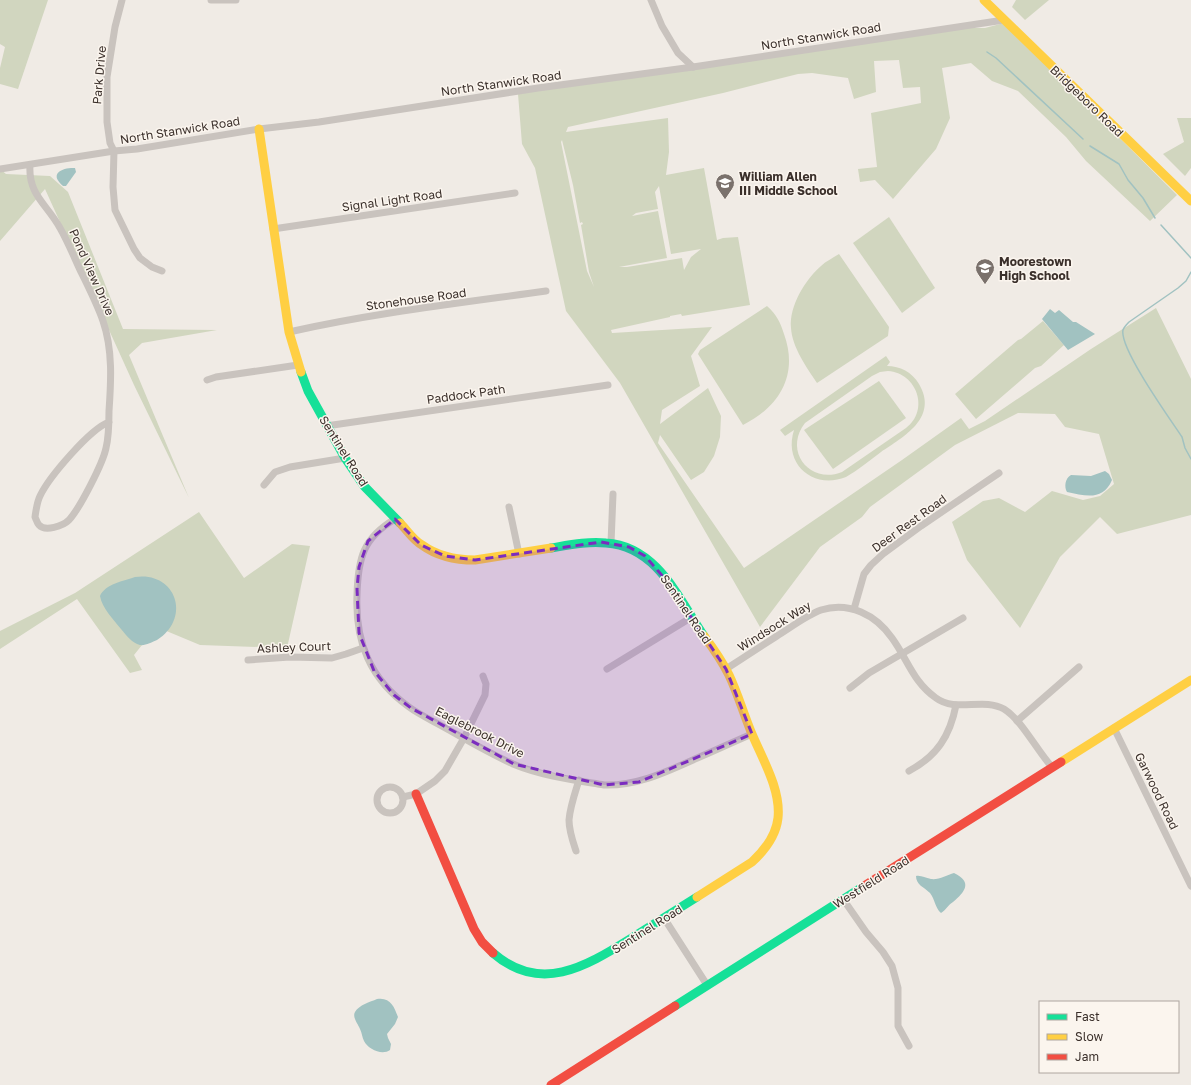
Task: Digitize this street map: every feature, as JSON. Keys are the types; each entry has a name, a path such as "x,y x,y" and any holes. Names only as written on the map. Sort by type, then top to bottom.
{"street":[{"name":"Park Drive","path":"122,0 115,27 107,77 107,122 110,143 114,151 113,187 115,210 140,258 152,267 162,271"},
{"path":"211,0 236,0"},
{"path":"651,0 662,26 678,53 693,67"},
{"name":"Bridgeboro Road","path":"984,0 1191,201"},
{"name":"North Stanwick Road","path":"0,169 259,129 319,122 538,88 693,67 1004,20"},
{"name":"Sentinel Road","path":"259,129 289,332 298,365 308,391 326,426 364,486 421,545 445,556 464,560 475,560 578,544 601,542 629,547 645,556 653,563 667,581 692,616 726,669 767,769 777,798 778,816 770,841 760,856 752,862 591,963 574,970 556,974 540,974 524,971 508,965 494,955 476,934 454,886 416,794"},
{"name":"Pond View Drive","path":"30,165 30,173 36,196 52,215 60,228 104,322 109,343 111,366 109,422 107,446 102,461 79,505 68,520 52,528 44,528 39,525 34,517 40,497 48,481 92,433 102,424 109,422"},
{"name":"Signal Light Road","path":"273,230 515,193"},
{"name":"Stonehouse Road","path":"289,332 381,314 546,291"},
{"path":"207,380 216,377 298,365"},
{"name":"Paddock Path","path":"326,426 608,385"},
{"path":"264,485 275,472 290,467 345,458"},
{"name":"Deer Rest Road","path":"854,609 864,574 882,554 999,472"},
{"path":"611,543 613,494"},
{"path":"509,507 519,554"},
{"name":"Eaglebrook Drive","path":"395,519 382,527 368,541 364,549 359,567 356,611 363,648 374,671 394,695 411,708 514,764 542,773 604,785 639,782 672,770 752,734"},
{"name":"Windsock Way","path":"726,669 796,624 821,610 838,607 854,609 869,615 882,625 893,638 914,676 925,691 940,701 956,705 992,705 1004,709 1017,721 1052,767"},
{"path":"607,669 692,616"},
{"path":"850,688 869,673 963,618"},
{"name":"Ashley Court","path":"248,660 290,657 332,658 363,648"},
{"path":"1017,721 1079,667"},
{"path":"403,797 416,794 435,782 445,770 464,738 485,694 486,684 483,676"},
{"name":"Westfield Road","path":"551,1085 1191,680"},
{"path":"909,771 928,759 939,747 948,734 954,717 956,705"},
{"name":"Garwood Road","path":"1114,728 1191,886"},
{"path":"576,851 569,821 573,798 579,780"},
{"path":"843,900 892,966 898,988 898,1026 909,1046"},
{"path":"664,918 707,985"}],"highlighted area":[{"path":"395,519 421,545 445,556 475,560 601,542 629,547 645,556 667,581 726,669 752,734 639,782 604,785 514,764 411,708 394,695 374,671 359,633 357,589 359,567 368,541"}],"green space":[{"path":"0,0 48,0 18,89 0,84 0,68 5,47 0,44"},
{"path":"1016,0 1049,0 1025,20 1012,7"},
{"path":"1004,23 1177,195 1150,221 1086,161 1066,137 1018,91 992,81 971,63 942,68 950,118 936,149 893,199 875,180 860,182 858,169 877,167 871,113 921,103 920,87 903,88 899,60 874,61 876,92 854,99 848,78 812,73 798,74 723,93 568,127 566,132 668,118 669,152 666,175 704,168 717,240 738,237 750,305 682,316 681,314 611,330 612,333 712,327 691,356 700,386 662,410 660,424 708,388 721,416 720,437 714,456 704,472 691,480 660,435 658,443 744,568 961,418 969,429 985,421 1091,349 1156,308 1191,379 1191,515 1117,534 1100,517 1060,557 1020,628 967,560 952,522 983,501 999,498 1025,512 1052,491 1083,500 1100,496 1114,484 1099,434 1065,427 1055,414 1018,413 955,445 870,507 862,517 820,547 760,627 620,383 566,311 535,168 522,144 518,94 935,28 985,28","holes":["562,140 573,185 580,223 582,222 583,224 581,225 589,272 594,287 587,271 561,142","659,186 671,254 701,249 691,257 684,270 682,258 619,267 667,258 658,211 632,216 636,213 658,209 655,192"]},
{"path":"1177,118 1191,118 1191,168 1185,176 1163,154 1184,142"},
{"path":"0,169 6,174 50,176 68,192 123,329 217,330 142,343 129,355 189,498 134,385 45,189 0,241"},
{"path":"889,217 935,288 902,313 853,243"},
{"path":"839,254 889,327 888,336 817,383 797,350 792,335 791,320 795,302 809,278 823,264"},
{"path":"767,306 778,319 784,334 788,349 789,363 787,376 783,388 776,399 756,418 743,425 698,354 700,350"},
{"path":"1043,321 1064,345 1041,366 1035,368 976,419 955,394 1018,340"},
{"path":"886,356 890,362 887,366 905,370 913,376 919,384 924,396 925,407 922,417 908,433 846,477 834,480 822,480 812,477 804,471 797,463 793,454 792,442 794,430 785,436 780,430","holes":["888,371 898,373 913,385 917,394 917,412 913,420 906,428 842,472 830,475 820,474 810,470 803,463 797,444 799,434 805,423 872,376 880,372"]},
{"path":"879,381 906,418 833,469 804,430"},
{"path":"199,512 244,578 292,544 310,546 287,648 200,645 164,630 146,640 134,655 142,670 130,673 77,599 0,649 0,631 75,593"}],"water":[{"path":"75,168 76,172 66,186 63,186 57,179 58,173"},
{"path":"1050,309 1055,313 1059,310 1073,322 1076,322 1095,334 1068,350 1042,319"},
{"path":"1105,471 1109,474 1112,480 1108,487 1099,494 1081,495 1067,492 1066,483 1069,476 1091,476"},
{"path":"135,577 149,577 161,581 169,588 174,598 176,609 174,620 168,631 157,640 144,645 137,644 127,636 105,609 100,596 102,592 110,586"},
{"path":"954,873 964,880 964,891 941,913 937,909 932,895 917,882 916,876 934,879"},
{"path":"377,999 385,999 391,1003 398,1017 395,1024 387,1034 391,1044 390,1050 387,1052 376,1051 366,1044 354,1016 359,1007"}],"waterway":[{"path":"987,52 996,58 1083,139"},
{"path":"1090,146 1119,164 1128,180 1143,198 1155,218"},
{"path":"1161,225 1191,258"},
{"path":"1191,272 1186,281 1178,288 1129,322 1123,330 1124,339 1129,352 1146,384 1182,437 1185,448 1191,459"}],"traffic: fast":[{"path":"301,372 308,391 345,458 364,486 400,523"},
{"path":"551,548 578,544 606,543 624,546 639,554 653,564 665,577 704,636"},
{"path":"675,1006 864,886"},
{"path":"493,953 511,965 528,972 545,974 562,972 579,967 596,959 697,897"}],"traffic: slow":[{"path":"984,0 1191,201"},
{"path":"259,129 289,332 301,372"},
{"path":"400,523 419,543 428,549 441,555 454,558 475,560 551,548"},
{"path":"697,897 752,862 765,848 772,837 778,818 777,797 770,775 729,675 704,636"},
{"path":"1061,762 1191,680"}],"traffic: jam":[{"path":"864,886 1061,762"},
{"path":"416,794 474,929 482,942 493,953"},
{"path":"551,1085 675,1006"}],"place":[{"name":"William Allen III Middle School","path":"725,200"},
{"name":"Moorestown High School","path":"985,285"}]}
